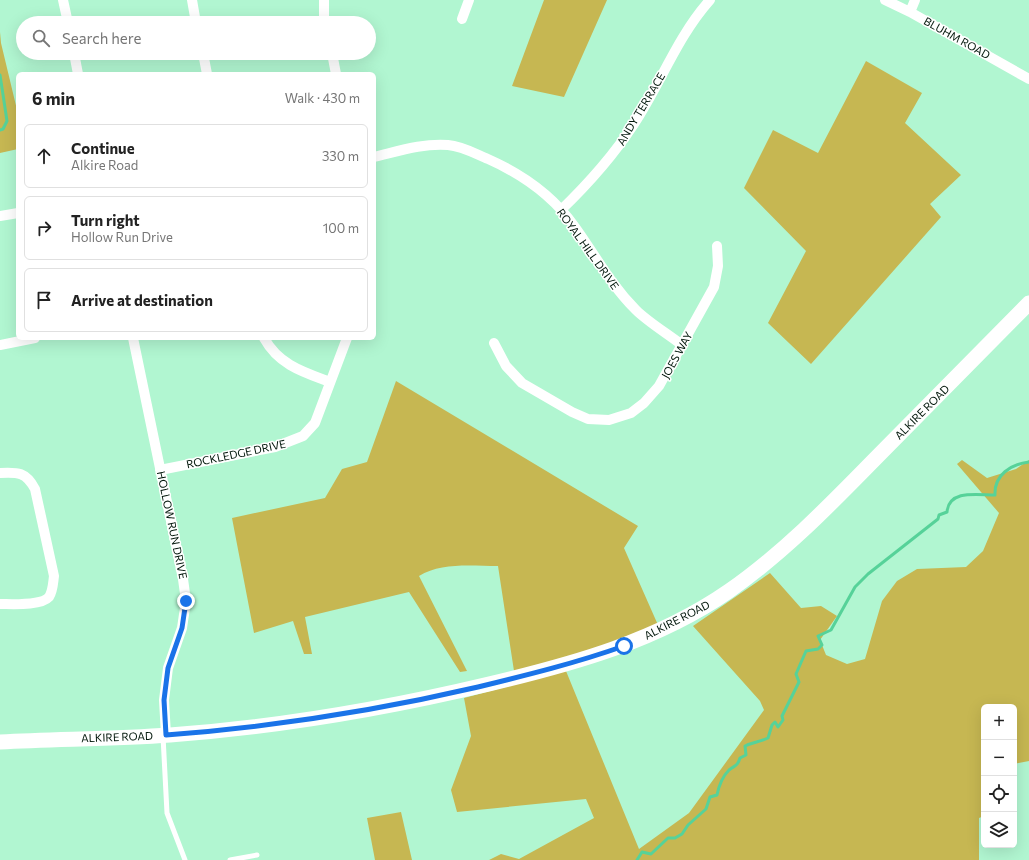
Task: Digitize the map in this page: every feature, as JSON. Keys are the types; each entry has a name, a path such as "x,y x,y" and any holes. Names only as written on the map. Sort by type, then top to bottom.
{"main road":[{"name":"ALKIRE ROAD","path":"0,742 164,735 234,729 325,718 448,694 529,675 624,646 667,627 730,590 755,572 794,539 1029,302"}],"street":[{"path":"63,0 66,16"},
{"path":"192,0 195,16"},
{"path":"324,0 324,16"},
{"path":"462,19 469,0"},
{"name":"ANDY TERRACE","path":"561,210 585,187 610,158 634,124 683,36 698,14 710,0"},
{"name":"BLUHM ROAD","path":"885,0 910,12 1029,79"},
{"path":"910,12 915,0"},
{"path":"75,60 78,72"},
{"path":"204,60 207,72"},
{"path":"333,60 336,72"},
{"name":"ROYAL HILL DRIVE","path":"376,157 417,147 451,145 497,163 523,177 546,195 561,210 575,227 609,279 637,311 682,345"},
{"path":"0,216 16,213"},
{"name":"JOES WAY","path":"494,343 506,366 522,383 572,412 588,419 609,420 620,418 631,413 644,403 659,386 714,287 718,266 717,246"},
{"path":"0,345 25,340"},
{"name":"HOLLOW RUN DRIVE","path":"133,340 183,579 186,601 182,628 168,668 164,700 164,735"},
{"path":"265,340 279,358 305,372 330,382"},
{"name":"ROCKLEDGE DRIVE","path":"160,470 275,447 306,434 315,423 345,340"},
{"path":"0,474 16,472 24,475 31,481 35,489 54,576 53,587 48,598 41,602 0,604"}],"lane":[{"path":"164,735 167,813 185,860"},
{"path":"230,860 257,855"}],"shaded area":[{"path":"544,0 607,0 564,97 512,86"},
{"path":"0,32 1,43 16,106 16,149 0,153"},
{"path":"866,61 922,93 905,123 961,175 930,204 941,217 811,364 768,323 806,251 744,188 773,130 818,153"},
{"path":"396,381 638,526 624,548 658,625 593,651 514,671 498,566 467,565 437,569 419,576 467,671 460,672 409,592 305,617 312,654 304,654 293,621 254,633 232,518 325,498 342,469 367,462"},
{"path":"962,460 987,478 1016,469 1029,460 1029,761 1017,763 1017,704 981,704 981,817 979,818 979,860 489,860 501,854 519,859 594,818 586,799 457,812 451,790 471,736 464,698 566,671 639,849 689,813 764,710 760,701 693,626 770,573 801,608 821,606 837,616 820,640 826,655 847,664 865,659 882,601 897,581 917,569 966,567 983,551 999,513 957,464"},
{"path":"401,812 412,860 375,860 367,818"}],"waterway":[{"path":"0,75 7,121 3,129 0,130"},
{"path":"637,860 642,852 651,854 668,838 675,838 682,834 688,825 706,809 710,797 717,795 724,775 737,764 740,758 746,755 745,746 768,738 772,725 775,722 778,727 783,720 782,716 799,682 796,674 806,651 818,649 822,645 818,636 831,630 855,587 868,574 938,519 939,515 947,512 949,505 953,500 965,495 973,494 995,495 997,482 1005,472 1016,465 1029,462"}],"route":[{"path":"186,601 182,628 168,668 164,700 166,735 280,724 325,718 390,706 529,675 624,646"}]}
